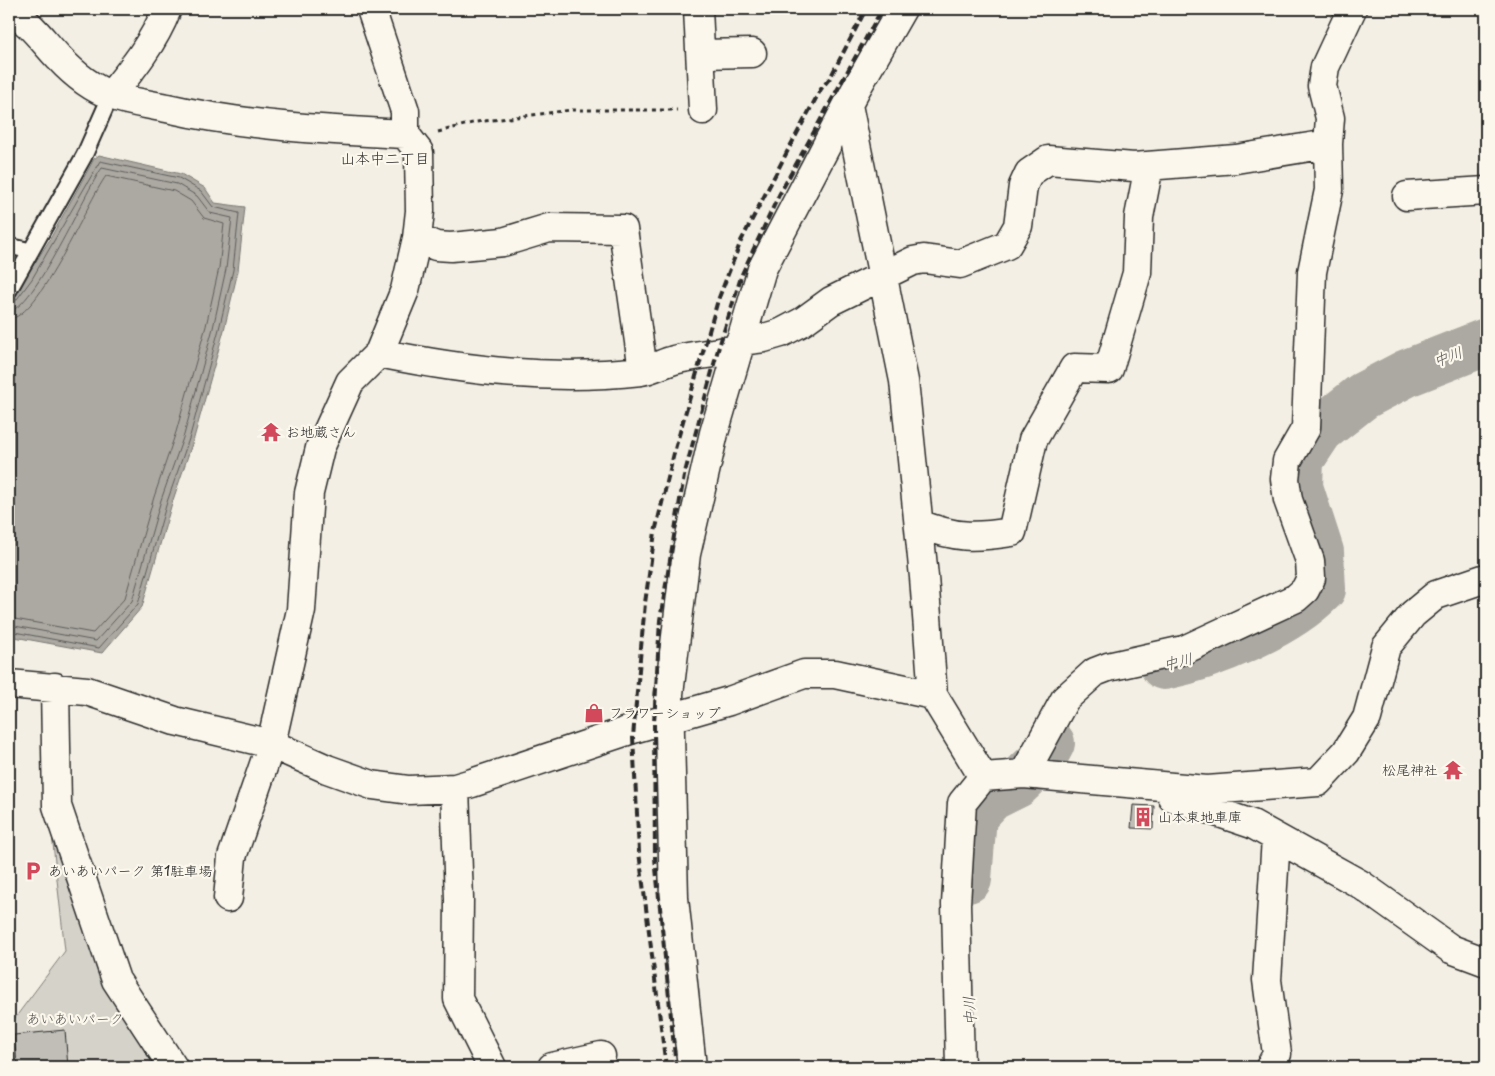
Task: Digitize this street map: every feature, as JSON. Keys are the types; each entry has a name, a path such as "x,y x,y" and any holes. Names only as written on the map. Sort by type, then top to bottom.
{"street":[{"path":"111,95 136,64 157,33 168,9"},
{"path":"228,898 232,857 271,744 301,610 310,493 320,448 350,382 379,353 405,290 418,238 420,212 419,152 405,134 405,111 371,9"},
{"path":"698,9 703,110"},
{"path":"692,1067 674,898 669,694 686,554 714,433 762,269 848,104 902,9"},
{"path":"1024,774 1065,699 1095,672 1108,667 1184,650 1296,598 1305,590 1312,578 1310,561 1288,500 1285,479 1287,461 1306,428 1312,272 1329,190 1328,144 1330,118 1322,86 1325,67 1352,9"},
{"path":"9,12 37,33 58,58 83,80 111,95 209,118 311,129 405,134"},
{"path":"701,54 752,53"},
{"path":"848,104 904,381 919,524 933,695 983,777"},
{"path":"379,353 448,367 526,375 595,374 644,370 674,360 781,333 802,322 831,301 913,261 924,259 960,264 1007,245 1018,226 1023,186 1029,173 1048,160 1134,167 1236,160 1328,144"},
{"path":"919,524 947,535 982,536 1012,532 1033,440 1074,368 1108,369 1138,273 1139,217 1150,166"},
{"path":"1407,196 1486,191"},
{"path":"418,238 436,246 451,247 502,242 549,228 623,229 644,370"},
{"path":"960,1067 956,904 962,803 983,777 1024,774 1207,790 1318,782 1346,752 1366,718 1386,647 1413,614 1436,595 1486,578"},
{"path":"9,684 87,691 175,721 271,744 327,769 372,785 408,790 455,788 670,718 729,701 804,674 835,674 933,695"},
{"path":"55,687 57,806 116,980 173,1067"},
{"path":"1132,784 1252,824 1360,884 1451,949 1486,962"},
{"path":"455,788 460,899 458,999 492,1067"},
{"path":"1270,1067 1277,1054 1267,980 1276,838"},
{"path":"552,1067 601,1056"}],"lane":[{"path":"9,290 84,156 111,95"},
{"path":"9,246 31,251"}],"path":[{"path":"405,134 437,133 476,122 572,110 703,110"}],"green space":[{"name":"あいあいパーク","path":"47,790 165,1067 9,1067 9,1026 65,951"}],"water":[{"path":"99,155 181,174 205,188 215,203 245,207 238,271 224,330 194,438 172,503 142,607 102,653 9,636 9,303 49,241 94,159"}],"building":[{"name":"山本東地車庫","path":"1133,805 1154,806 1153,829 1131,828"},
{"path":"65,1030 68,1067 9,1067 9,1065 17,1064 14,1035"},
{"path":"946,1064 946,1067 903,1067 903,1066"}],"waterway":[{"name":"中川","path":"1164,666 1226,647 1270,627 1307,602 1322,589 1320,552 1299,487 1300,460 1320,430 1363,396 1407,373 1486,342"},
{"name":"中川","path":"968,879 973,816 991,797 1017,784 1042,760 1051,743"}],"railway":[{"path":"666,1067 639,852 633,737 645,603 655,532 675,449 718,300 741,241 787,152 821,89 830,78 866,9"},
{"path":"676,1067 655,858 654,723 660,620 684,476 717,353 742,274 779,195 882,9"}],"place":[{"name":"お地蔵さん","path":"271,432"},
{"name":"フラワーショップ","path":"594,713"},
{"name":"松尾神社","path":"1453,770"},
{"name":"山本東地車庫","path":"1143,817"},
{"name":"あいあいパーク 第1駐車場","path":"33,871"}],"district":[{"name":"山本中二丁目","path":"385,159"}]}
